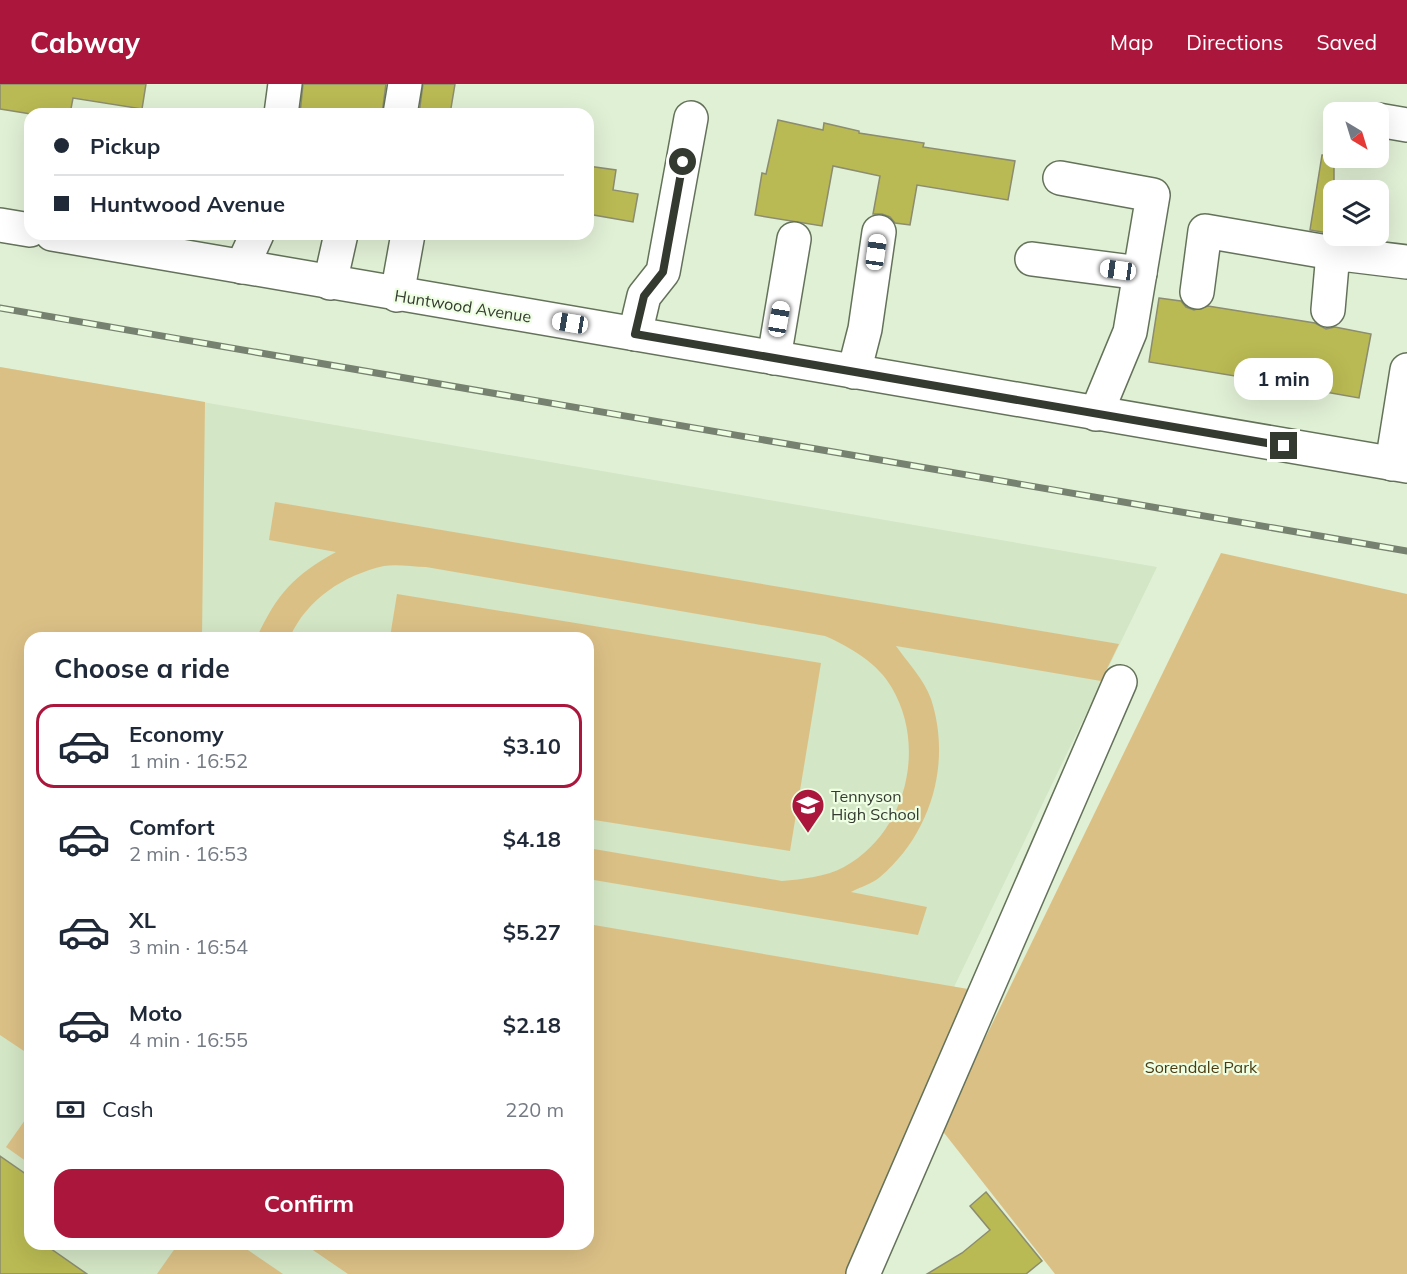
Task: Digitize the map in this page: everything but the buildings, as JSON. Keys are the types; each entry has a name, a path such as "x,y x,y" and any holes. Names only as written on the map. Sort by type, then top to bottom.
{"street":[{"path":"282,108 285,84"},
{"path":"401,108 405,84"},
{"path":"635,334 644,296 663,272 691,118"},
{"path":"1389,122 1407,125"},
{"path":"1060,178 1153,195 1130,332 1096,414"},
{"path":"0,225 24,229"},
{"path":"1197,292 1205,231 1333,253 1407,262"},
{"path":"854,372 865,329 879,232"},
{"path":"774,358 794,239"},
{"name":"Huntwood Avenue","path":"87,240 1399,465"},
{"path":"242,267 254,240"},
{"path":"330,282 340,240"},
{"path":"397,295 407,240"},
{"path":"1328,310 1333,253"},
{"path":"1032,259 1140,273"},
{"path":"1399,465 1407,370"},
{"path":"863,1274 1119,682"}],"shaded area":[{"name":"Tennyson High School","path":"0,367 1157,567 954,987 851,1274 0,1274"}],"green space":[{"path":"0,367 205,402 202,632 24,632 24,1051 0,1035"},
{"path":"275,502 1119,644 1101,681 896,646 920,678 931,699 937,723 938,772 924,819 898,860 870,884 851,892 927,907 918,935 594,880 594,849 782,881 829,873 844,867 865,852 883,833 896,811 909,762 908,736 903,712 886,679 871,663 844,645 825,636 426,567 400,565 369,570 341,582 306,611 292,632 259,632 288,587 321,560 336,552 269,540"},
{"name":"Sorendale Park","path":"1221,553 1407,594 1407,1274 1055,1274 941,1129"},
{"path":"397,594 821,663 790,851 594,820 594,632 391,632"},
{"path":"594,925 974,990 851,1274 348,1274 313,1250 594,1250"},
{"path":"24,1122 24,1160 6,1147"},
{"path":"174,1250 248,1250 283,1274 157,1274"}],"railway":[{"path":"0,308 1407,551"}],"place":[{"name":"Tennyson High School","path":"808,834"}],"route":[{"path":"683,162 663,272 644,296 635,334 1284,446"}]}
